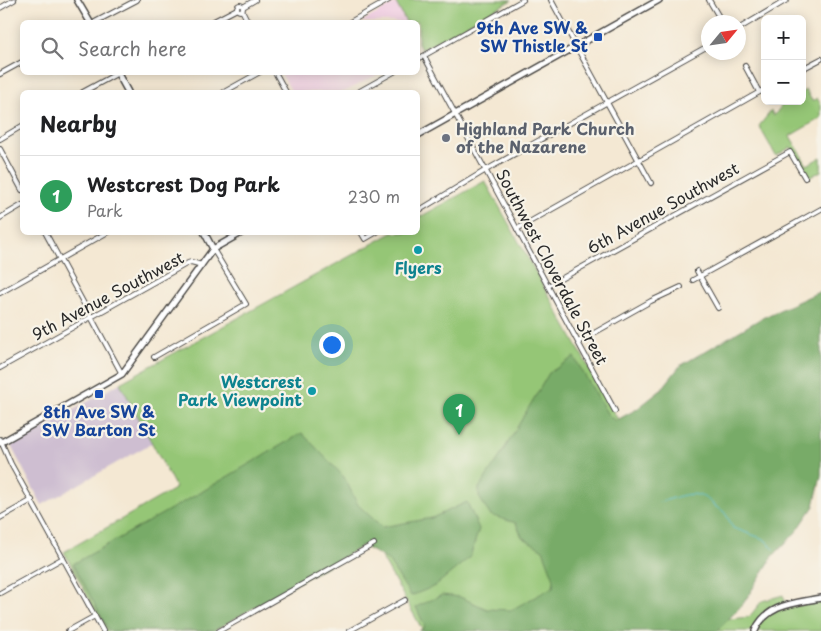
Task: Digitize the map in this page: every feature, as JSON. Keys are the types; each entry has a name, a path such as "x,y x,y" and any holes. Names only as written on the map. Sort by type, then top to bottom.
{"street":[{"path":"0,8 14,0"},
{"path":"77,0 89,20"},
{"path":"100,20 137,0"},
{"path":"236,0 247,20"},
{"path":"216,20 255,0"},
{"path":"354,20 389,0"},
{"path":"420,58 523,0"},
{"path":"551,0 651,183"},
{"path":"420,134 658,0"},
{"path":"709,0 718,15"},
{"path":"746,23 787,0"},
{"path":"420,210 486,170 701,50"},
{"name":"Southwest Cloverdale Street","path":"424,56 615,411"},
{"path":"806,67 821,59"},
{"path":"0,74 20,63"},
{"path":"517,229 759,92 745,66"},
{"path":"87,90 114,75"},
{"path":"119,75 127,90"},
{"path":"228,90 255,75"},
{"path":"277,75 285,90"},
{"path":"362,90 389,75"},
{"path":"0,138 20,127"},
{"path":"0,149 20,186"},
{"name":"6th Avenue Southwest","path":"548,286 790,152 805,178"},
{"path":"0,218 20,206"},
{"path":"693,280 820,207"},
{"path":"47,235 122,374"},
{"path":"0,293 103,235"},
{"path":"154,357 246,304 206,235"},
{"path":"103,631 11,464 1,441 122,374 213,250 238,235"},
{"path":"363,235 365,239 372,235"},
{"name":"9th Avenue Southwest","path":"0,368 188,263 202,265"},
{"path":"697,271 718,308"},
{"path":"578,342 651,301 681,287"},
{"path":"0,518 32,500"},
{"path":"219,631 374,544"},
{"path":"0,593 63,558"},
{"path":"755,631 759,622 780,606 821,598"},
{"path":"349,631 405,600"},
{"path":"68,631 95,616"}],"shaded area":[{"path":"396,3 405,20 365,20"},
{"path":"282,75 376,75 348,90 291,90"},
{"path":"120,383 152,443 42,505 11,446"}],"green space":[{"path":"398,0 512,0 421,50 420,20 405,20 396,3"},
{"path":"806,90 812,101 817,98 821,105 821,118 790,136 807,165 821,157 821,171 809,178 791,147 776,156 759,126 771,111 774,116 782,105 806,105"},
{"path":"485,181 729,619 749,617 762,601 783,595 787,608 821,601 821,631 717,631 726,622 712,631 422,629 372,540 210,631 106,631 64,552 176,488 120,383 388,235 420,235 420,217"},
{"path":"821,291 821,476 814,506 797,531 773,556 743,604 717,631 419,631 425,627 416,607 442,595 460,597 487,609 511,610 553,587 554,579 543,550 522,537 516,523 490,515 479,497 479,488 549,373 574,357 608,415 615,421 637,409 661,390 680,366 760,319"},
{"path":"302,433 344,477 358,505 382,527 432,518 467,502 479,529 470,557 435,586 411,596 388,560 361,545 361,547 213,631 109,631 73,564"}],"waterway":[{"path":"659,502 688,494 701,496 723,511 733,528 764,539 774,549"}],"place":[{"name":"9th Ave SW & SW Thistle St","path":"598,37"},
{"name":"Highland Park Church of the Nazarene","path":"446,138"},
{"name":"Flyers","path":"418,250"},
{"name":"Westcrest Park Viewpoint","path":"312,391"},
{"name":"8th Ave SW & SW Barton St","path":"99,394"},
{"name":"Westcrest Dog Park","path":"459,435"}]}
